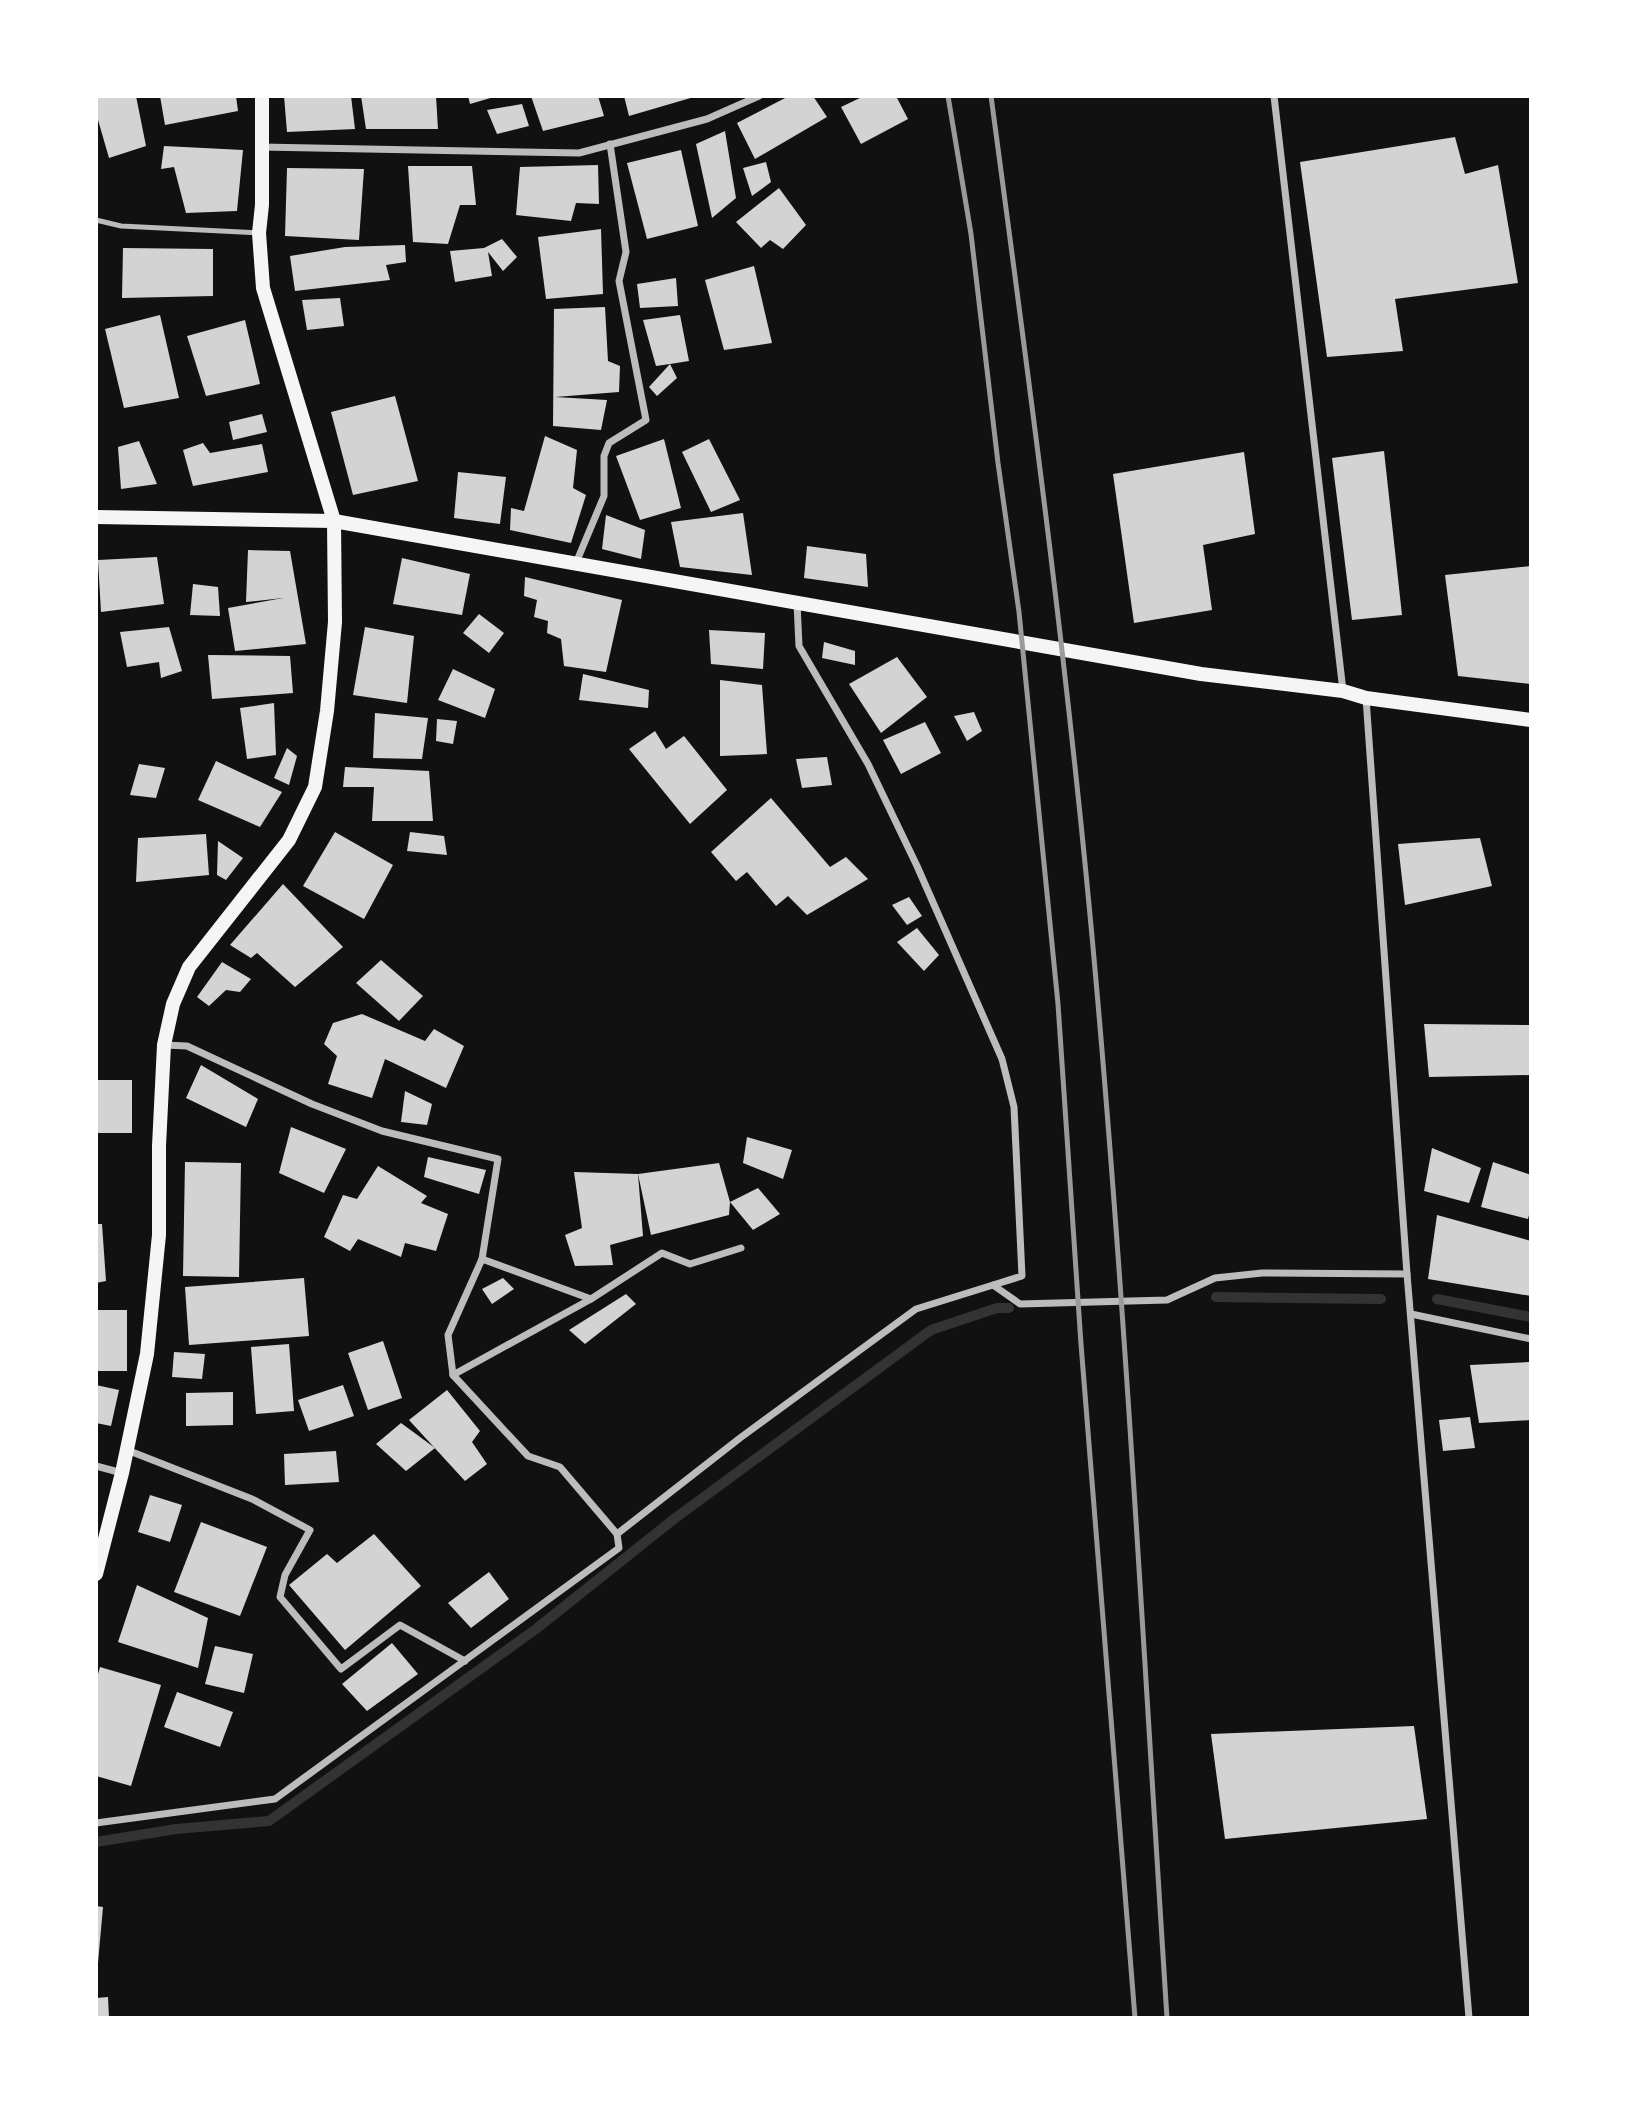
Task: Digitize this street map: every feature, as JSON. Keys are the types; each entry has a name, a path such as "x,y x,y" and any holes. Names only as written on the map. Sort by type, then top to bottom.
{"main road":[{"path":"96,1574 122,1473 147,1354 159,1235 159,1146 164,1045 173,1004 189,967 289,840 315,787 327,711 335,622 334,521 263,288 259,233 262,96"},
{"path":"96,517 334,521 1201,674 1343,691 1366,698 1531,720"}],"street":[{"path":"261,147 579,153 707,119 759,96"},
{"path":"1274,96 1343,691"},
{"path":"576,564 604,496 604,456 609,443 646,420 619,281 626,252 610,144"},
{"path":"617,1534 740,1438 916,1309 1022,1276 1014,1107 1002,1059 917,866 868,764 799,646 797,603"},
{"path":"1366,698 1407,1275 1469,2018"},
{"path":"96,1823 275,1799 619,1548 617,1534 560,1467 528,1456 453,1375 448,1335 482,1259 498,1159 382,1131 312,1104 187,1046 164,1045"},
{"path":"453,1375 591,1299 662,1253 690,1264 741,1248"},
{"path":"482,1259 591,1299"},
{"path":"993,1285 1020,1304 1167,1300 1216,1278 1262,1273 1407,1275"},
{"path":"1411,1314 1531,1339"},
{"path":"126,1450 252,1499 310,1530 285,1574 280,1597 341,1669 400,1625 466,1661"},
{"path":"96,1466 122,1473"}],"lane":[{"path":"96,220 121,226 259,233"}],"building":[{"path":"96,96 136,96 146,146 109,158 96,113"},
{"path":"160,96 236,96 238,111 165,125"},
{"path":"284,96 351,96 355,129 287,132"},
{"path":"361,96 436,96 438,129 366,129"},
{"path":"468,96 494,96 494,97 470,104"},
{"path":"531,96 598,96 604,116 543,131"},
{"path":"624,96 693,96 694,97 629,116"},
{"path":"789,96 813,96 827,117 755,159 737,123"},
{"path":"864,96 896,96 908,119 861,144 841,107"},
{"path":"522,104 529,126 497,134 487,110"},
{"path":"725,131 736,198 712,218 696,144"},
{"path":"1455,137 1465,174 1498,165 1518,283 1395,299 1403,351 1327,357 1300,162"},
{"path":"164,146 243,150 237,211 186,213 174,167 161,169"},
{"path":"681,150 698,226 647,239 627,163"},
{"path":"766,162 771,182 752,196 743,168"},
{"path":"598,165 599,204 576,203 571,221 516,215 520,167"},
{"path":"408,166 472,166 476,205 460,205 448,244 413,242"},
{"path":"287,168 364,169 359,240 285,236"},
{"path":"779,188 806,225 783,249 770,240 761,248 736,222"},
{"path":"601,229 603,294 546,299 538,237"},
{"path":"502,239 517,257 503,271 488,252 492,276 455,282 450,251 484,248"},
{"path":"405,245 406,262 386,265 390,280 295,291 290,256 345,247"},
{"path":"123,248 213,249 213,296 122,298"},
{"path":"754,266 772,343 724,350 705,280"},
{"path":"676,278 678,306 640,308 637,284"},
{"path":"340,298 344,326 307,330 302,300"},
{"path":"605,307 608,361 620,366 619,392 555,397 607,400 601,430 553,426 554,309"},
{"path":"160,315 179,398 124,408 105,329"},
{"path":"680,315 689,361 656,366 643,320"},
{"path":"245,320 260,384 206,396 187,336"},
{"path":"670,364 677,378 657,396 649,387"},
{"path":"395,396 418,481 353,495 331,412"},
{"path":"262,414 267,432 233,440 229,422"},
{"path":"545,436 577,450 573,488 586,495 571,543 510,530 511,508 524,511"},
{"path":"664,439 681,508 640,520 616,456"},
{"path":"709,439 740,500 711,512 682,452"},
{"path":"139,441 157,484 121,489 118,447"},
{"path":"203,443 210,453 262,444 268,472 193,486 183,450"},
{"path":"1384,451 1402,615 1352,620 1332,458"},
{"path":"1244,452 1255,534 1203,545 1212,610 1134,623 1113,474"},
{"path":"458,472 506,477 500,524 454,518"},
{"path":"743,513 752,575 680,567 671,522"},
{"path":"606,515 645,530 641,559 602,549"},
{"path":"807,546 866,554 868,587 804,578"},
{"path":"248,550 290,551 306,644 235,651 228,608 283,598 246,602"},
{"path":"157,557 164,604 101,612 98,560"},
{"path":"402,558 470,574 462,615 393,604"},
{"path":"1531,566 1531,684 1458,676 1445,575"},
{"path":"525,577 622,600 606,672 564,666 561,639 547,633 548,621 534,617 537,600 524,596"},
{"path":"193,584 218,587 220,616 190,615"},
{"path":"479,614 504,633 489,653 463,633"},
{"path":"169,627 182,671 161,678 159,662 127,667 120,632"},
{"path":"365,627 414,636 407,703 353,695"},
{"path":"709,630 765,633 763,669 711,664"},
{"path":"824,642 855,651 855,665 822,658"},
{"path":"208,655 290,656 293,693 212,699"},
{"path":"897,657 927,697 881,733 849,684"},
{"path":"453,669 495,689 485,718 438,700"},
{"path":"583,674 649,690 648,708 579,700"},
{"path":"720,680 762,685 767,754 720,756"},
{"path":"274,703 276,755 247,759 240,708"},
{"path":"974,712 982,731 967,741 954,716"},
{"path":"375,713 428,718 422,759 373,758"},
{"path":"437,719 457,721 453,744 436,741"},
{"path":"925,722 941,753 901,774 883,740"},
{"path":"655,731 666,749 684,736 727,790 690,824 629,749"},
{"path":"287,748 297,756 289,785 274,778"},
{"path":"827,757 832,785 802,788 796,759"},
{"path":"216,761 282,792 260,827 198,800"},
{"path":"139,764 165,768 156,798 130,795"},
{"path":"345,767 429,771 433,821 372,821 374,787 343,787"},
{"path":"771,798 830,867 846,857 868,879 807,915 788,896 776,906 747,872 736,881 711,852"},
{"path":"335,832 393,865 364,919 303,886"},
{"path":"410,832 444,836 447,855 407,851"},
{"path":"206,834 209,875 136,882 138,838"},
{"path":"1480,838 1492,886 1405,905 1398,844"},
{"path":"218,841 243,858 226,880 217,875"},
{"path":"283,884 343,947 295,987 257,953 251,958 230,945"},
{"path":"909,897 922,916 907,925 892,905"},
{"path":"917,928 939,955 924,971 897,942"},
{"path":"381,960 423,996 399,1021 356,983"},
{"path":"222,962 251,979 240,992 226,990 209,1006 197,997"},
{"path":"362,1014 425,1041 434,1029 464,1046 446,1088 385,1059 372,1098 328,1084 337,1056 324,1044 333,1023"},
{"path":"1424,1024 1531,1025 1531,1075 1429,1077"},
{"path":"201,1065 258,1099 246,1127 186,1098"},
{"path":"96,1080 132,1080 132,1133 96,1133"},
{"path":"405,1091 432,1104 427,1125 401,1122"},
{"path":"291,1127 346,1149 324,1193 279,1173"},
{"path":"747,1137 792,1150 783,1179 743,1163"},
{"path":"1432,1148 1481,1168 1469,1203 1424,1191"},
{"path":"428,1157 486,1170 479,1194 424,1177"},
{"path":"185,1162 241,1163 239,1277 183,1276"},
{"path":"1493,1162 1531,1175 1531,1207 1528,1219 1481,1207"},
{"path":"719,1163 730,1202 729,1215 651,1235 638,1174"},
{"path":"378,1166 427,1196 421,1203 448,1214 436,1251 405,1243 401,1257 358,1239 350,1251 324,1237 343,1195 357,1199"},
{"path":"574,1172 638,1174 643,1236 610,1245 613,1265 575,1266 565,1235 582,1228"},
{"path":"758,1188 780,1214 753,1230 730,1202"},
{"path":"1437,1215 1531,1241 1531,1296 1428,1279"},
{"path":"96,1224 102,1224 106,1281 96,1283"},
{"path":"304,1278 309,1336 189,1345 185,1287"},
{"path":"503,1278 514,1289 492,1304 482,1289"},
{"path":"626,1294 636,1304 585,1344 569,1330"},
{"path":"96,1310 127,1310 127,1371 96,1371"},
{"path":"383,1341 402,1398 368,1410 348,1353"},
{"path":"289,1344 294,1411 256,1414 251,1347"},
{"path":"174,1352 205,1354 202,1379 172,1377"},
{"path":"1529,1362 1531,1420 1479,1423 1470,1365"},
{"path":"96,1385 119,1390 111,1426 96,1423"},
{"path":"343,1385 354,1416 309,1431 298,1400"},
{"path":"447,1390 480,1431 472,1442 487,1464 465,1481 409,1420"},
{"path":"233,1392 233,1425 186,1426 186,1393"},
{"path":"1470,1417 1475,1448 1443,1451 1439,1420"},
{"path":"401,1423 435,1448 406,1471 376,1444"},
{"path":"336,1451 339,1482 285,1485 284,1454"},
{"path":"150,1495 182,1505 170,1542 138,1532"},
{"path":"201,1522 267,1547 240,1616 174,1592"},
{"path":"374,1534 421,1586 345,1650 289,1585 327,1554 337,1563"},
{"path":"489,1572 509,1599 471,1628 448,1603"},
{"path":"137,1585 208,1618 198,1668 118,1642"},
{"path":"392,1643 418,1674 367,1711 342,1684"},
{"path":"215,1646 253,1654 244,1693 205,1684"},
{"path":"100,1667 161,1685 131,1786 96,1776 96,1681"},
{"path":"177,1692 233,1712 220,1747 164,1727"},
{"path":"1414,1726 1427,1819 1225,1839 1211,1734"},
{"path":"96,1906 103,1907 98,1963 96,1963"},
{"path":"108,1997 109,2018 96,2018 96,1998"}],"waterway":[{"path":"1216,1297 1381,1299"},
{"path":"1437,1299 1531,1317"},
{"path":"96,1842 176,1829 269,1821 536,1629 674,1519 931,1330 997,1308 1009,1308"}],"railway":[{"path":"948,96 971,234 1019,612 1058,1004 1081,1344 1135,2018"},
{"path":"991,96 1063,655 1087,880 1127,1376 1167,2018"}]}
